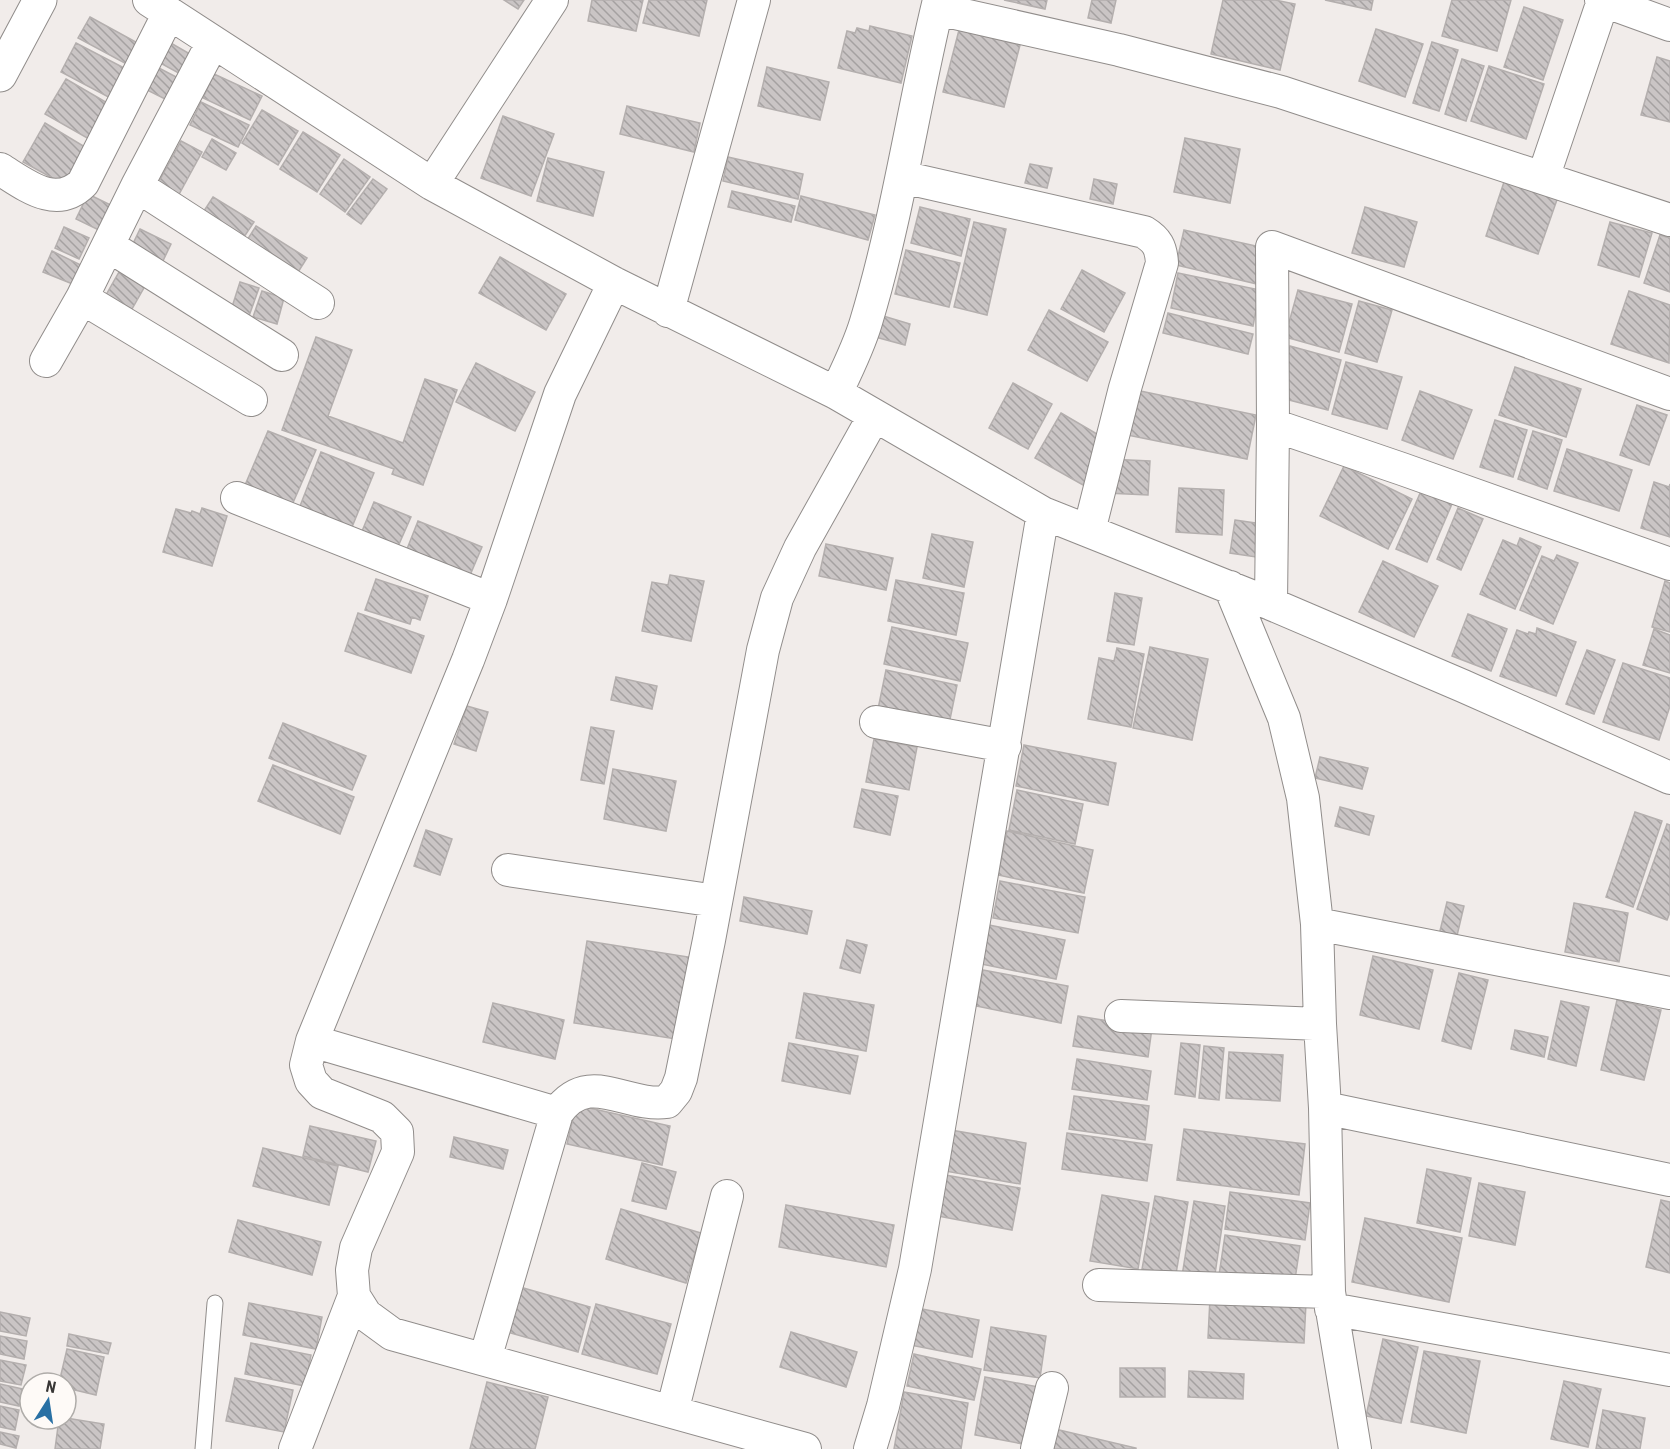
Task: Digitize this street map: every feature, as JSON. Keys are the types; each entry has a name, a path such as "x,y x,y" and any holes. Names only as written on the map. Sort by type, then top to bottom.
{"highway":[{"path":"0,75 40,0"}],"street":[{"path":"432,184 552,0"},
{"path":"668,311 754,0"},
{"path":"1542,178 1602,0 1670,25"},
{"path":"836,393 866,322 902,177 938,5 1281,92 1670,220"},
{"path":"0,170 42,192 64,195 74,192 83,183 159,6 432,184 668,311 836,393 1043,513 1271,604 1670,778"},
{"path":"46,361 82,298 137,186 213,42"},
{"path":"902,177 1144,232 1155,239 1161,250 1162,263 1125,388 1089,531"},
{"path":"137,186 318,303"},
{"path":"109,246 282,355"},
{"path":"1271,604 1272,247 1670,394"},
{"path":"295,1449 354,1296 352,1270 356,1248 398,1152 397,1132 382,1117 322,1093 311,1081 306,1065 312,1041 491,599 560,394 614,283"},
{"path":"82,298 251,400"},
{"path":"485,1359 556,1113 565,1100 578,1092 604,1092 655,1103 667,1102 676,1091 681,1078 716,901 763,650 777,598 800,549 874,416"},
{"path":"1273,425 1670,564"},
{"path":"237,498 491,599"},
{"path":"870,1449 883,1406 915,1269 1043,513"},
{"path":"1230,587 1284,718 1303,798 1317,924 1330,1301 1355,1449"},
{"path":"876,722 1005,746"},
{"path":"508,870 716,901"},
{"path":"1317,924 1670,993"},
{"path":"1121,1016 1320,1024"},
{"path":"312,1041 556,1113"},
{"path":"1325,1108 1670,1180"},
{"path":"672,1412 727,1196"},
{"path":"1099,1285 1330,1301 1670,1371"},
{"path":"354,1296 366,1315 392,1334 805,1449"},
{"path":"1037,1449 1052,1388"}],"lane":[{"path":"203,1449 214,1303"}],"building":[{"path":"504,0 524,0 518,9"},
{"path":"592,0 643,0 636,31 588,21"},
{"path":"649,0 707,0 699,36 643,23"},
{"path":"1004,0 1047,0 1045,9"},
{"path":"1092,0 1116,0 1111,23 1088,18"},
{"path":"1223,0 1275,0 1295,4 1280,70 1211,54"},
{"path":"1325,0 1373,0 1371,10"},
{"path":"1452,0 1511,0 1497,51 1442,36"},
{"path":"1524,7 1563,20 1543,80 1504,67"},
{"path":"90,17 145,47 134,68 78,38"},
{"path":"870,26 912,36 901,83 838,68 847,31 855,33 857,28 869,31"},
{"path":"1376,29 1423,44 1405,97 1359,81"},
{"path":"959,30 1020,45 1004,107 943,92"},
{"path":"162,38 197,58 186,77 151,58"},
{"path":"1432,42 1458,50 1439,111 1413,103"},
{"path":"76,43 132,72 116,101 61,72"},
{"path":"1657,57 1670,61 1670,122 1641,115"},
{"path":"1462,59 1484,66 1466,121 1445,114"},
{"path":"155,66 186,82 175,104 143,88"},
{"path":"1489,66 1544,84 1526,139 1471,121"},
{"path":"767,67 829,82 820,120 758,106"},
{"path":"214,74 262,96 250,120 203,98"},
{"path":"66,79 116,108 96,143 45,114"},
{"path":"201,102 249,125 238,147 190,125"},
{"path":"627,106 700,123 694,152 620,134"},
{"path":"262,110 298,131 278,165 242,143"},
{"path":"503,116 554,134 531,196 481,178"},
{"path":"45,123 90,150 65,185 23,162"},
{"path":"303,132 340,155 317,192 280,169"},
{"path":"1185,138 1240,149 1230,203 1174,192"},
{"path":"212,139 236,153 226,170 202,157"},
{"path":"181,141 202,152 177,198 156,187"},
{"path":"728,157 803,174 798,199 723,181"},
{"path":"548,158 604,172 593,216 537,201"},
{"path":"344,159 370,177 345,212 320,194"},
{"path":"1030,164 1052,168 1047,188 1025,183"},
{"path":"1506,176 1559,194 1538,254 1486,236"},
{"path":"373,179 387,189 361,224 347,214"},
{"path":"1094,179 1117,184 1113,204 1090,199"},
{"path":"732,191 795,206 791,222 728,207"},
{"path":"88,194 119,209 107,234 76,219"},
{"path":"801,196 875,215 868,240 795,220"},
{"path":"213,197 254,222 240,243 200,217"},
{"path":"920,207 970,219 961,256 911,243"},
{"path":"1365,207 1417,222 1404,267 1352,253"},
{"path":"974,222 1006,229 987,315 954,307"},
{"path":"1610,222 1652,233 1639,277 1598,265"},
{"path":"256,226 307,258 295,277 244,245"},
{"path":"64,227 89,238 79,259 55,248"},
{"path":"140,229 171,244 161,265 130,250"},
{"path":"1184,230 1265,248 1257,284 1176,265"},
{"path":"1660,235 1670,238 1670,292 1644,283"},
{"path":"906,250 960,263 949,307 895,294"},
{"path":"52,251 89,269 80,287 43,272"},
{"path":"500,257 566,294 546,330 479,293"},
{"path":"1082,270 1125,293 1104,332 1061,309"},
{"path":"119,272 145,286 132,309 106,295"},
{"path":"1178,273 1260,290 1253,326 1171,308"},
{"path":"240,282 259,288 249,316 231,310"},
{"path":"1298,290 1352,304 1339,352 1285,337"},
{"path":"262,291 284,298 277,324 253,317"},
{"path":"1629,291 1670,305 1669,363 1611,344"},
{"path":"1359,301 1392,310 1377,362 1345,353"},
{"path":"1049,310 1108,342 1087,381 1028,350"},
{"path":"870,312 910,324 905,345 864,334"},
{"path":"1168,313 1253,334 1248,354 1163,333"},
{"path":"316,337 352,350 328,416 403,443 425,379 457,390 423,485 392,474 394,469 282,430"},
{"path":"1290,346 1341,360 1328,410 1277,397"},
{"path":"1346,362 1402,377 1387,429 1332,414"},
{"path":"476,363 535,392 515,431 456,402"},
{"path":"1515,367 1581,389 1566,437 1499,415"},
{"path":"1013,383 1052,404 1028,449 989,428"},
{"path":"1126,388 1256,415 1247,459 1117,433"},
{"path":"1420,391 1472,410 1453,459 1402,440"},
{"path":"1637,405 1667,415 1649,465 1620,455"},
{"path":"1061,413 1109,441 1083,485 1035,458"},
{"path":"1495,420 1527,430 1513,477 1480,467"},
{"path":"268,431 316,450 292,505 245,485"},
{"path":"1533,431 1562,440 1547,489 1518,479"},
{"path":"1567,449 1632,470 1619,511 1554,491"},
{"path":"321,452 374,473 352,527 300,506"},
{"path":"1108,459 1150,461 1148,495 1106,493"},
{"path":"1344,466 1412,499 1388,549 1320,516"},
{"path":"1654,482 1669,487 1670,484 1670,537 1641,528"},
{"path":"1179,488 1224,490 1222,535 1176,532"},
{"path":"1421,491 1452,504 1427,562 1396,549"},
{"path":"374,502 411,517 396,551 360,536"},
{"path":"202,508 227,516 212,566 163,552 176,509 200,514"},
{"path":"1458,508 1483,519 1461,570 1437,559"},
{"path":"1235,520 1262,524 1256,557 1230,553"},
{"path":"418,521 482,547 468,580 405,554"},
{"path":"932,534 973,542 964,587 923,578"},
{"path":"1520,538 1541,547 1515,609 1480,594 1503,540 1517,546"},
{"path":"826,544 893,558 886,590 819,576"},
{"path":"1557,555 1578,563 1553,624 1520,610 1542,556 1554,561"},
{"path":"1383,561 1438,586 1414,637 1359,612"},
{"path":"670,575 704,581 691,641 642,631 652,582 668,585"},
{"path":"376,579 428,596 420,620 412,617 410,624 365,610"},
{"path":"896,580 964,593 956,635 888,621"},
{"path":"1665,581 1670,583 1670,632 1652,627"},
{"path":"1115,593 1142,598 1134,645 1107,641"},
{"path":"358,613 424,636 411,673 345,651"},
{"path":"1468,614 1507,629 1491,671 1452,656"},
{"path":"892,627 968,643 960,681 884,664"},
{"path":"1537,628 1576,642 1556,696 1500,676 1517,630 1536,634"},
{"path":"1654,629 1670,635 1670,673 1643,665"},
{"path":"1150,647 1208,659 1192,740 1133,728"},
{"path":"1117,648 1144,654 1131,727 1088,719 1099,658 1114,661"},
{"path":"1587,650 1615,660 1594,714 1566,704"},
{"path":"1623,663 1670,678 1670,706 1659,740 1603,722"},
{"path":"886,670 957,685 948,729 877,714"},
{"path":"616,677 657,686 652,709 611,700"},
{"path":"467,706 488,712 476,751 454,744"},
{"path":"283,723 366,756 352,790 269,758"},
{"path":"591,727 614,731 604,784 581,780"},
{"path":"874,739 917,747 909,790 866,782"},
{"path":"1024,745 1116,763 1108,805 1016,786"},
{"path":"1320,757 1368,768 1362,789 1315,778"},
{"path":"273,765 354,797 340,834 258,801"},
{"path":"613,769 676,781 666,831 604,819"},
{"path":"862,789 898,796 890,835 854,827"},
{"path":"1017,790 1083,804 1075,844 1009,830"},
{"path":"1340,807 1374,816 1369,835 1335,826"},
{"path":"1635,812 1662,821 1633,907 1606,897"},
{"path":"1667,824 1670,825 1670,912 1667,920 1637,909"},
{"path":"426,830 452,839 440,875 414,866"},
{"path":"1007,831 1093,850 1084,893 998,875"},
{"path":"1000,881 1085,897 1078,933 993,918"},
{"path":"744,897 812,911 807,934 740,921"},
{"path":"1447,902 1464,906 1455,944 1438,939"},
{"path":"1574,903 1628,913 1619,962 1565,952"},
{"path":"989,925 1065,940 1056,979 981,964"},
{"path":"847,940 867,945 860,973 840,968"},
{"path":"587,941 695,958 682,1040 574,1023"},
{"path":"1373,956 1433,970 1419,1029 1360,1015"},
{"path":"983,970 1068,986 1061,1023 976,1006"},
{"path":"1459,973 1488,980 1471,1049 1442,1041"},
{"path":"804,993 874,1005 866,1051 796,1038"},
{"path":"1617,1000 1661,1010 1644,1080 1601,1070"},
{"path":"1561,1001 1589,1007 1576,1066 1548,1059"},
{"path":"493,1003 564,1020 555,1059 483,1042"},
{"path":"1078,1016 1152,1028 1148,1057 1073,1046"},
{"path":"1515,1030 1548,1037 1544,1057 1511,1049"},
{"path":"789,1043 858,1056 850,1094 782,1081"},
{"path":"1181,1043 1200,1045 1195,1097 1175,1094"},
{"path":"1204,1046 1224,1048 1219,1100 1199,1098"},
{"path":"1229,1052 1283,1055 1280,1101 1226,1098"},
{"path":"1077,1059 1151,1071 1147,1100 1072,1089"},
{"path":"1074,1096 1149,1106 1145,1140 1069,1129"},
{"path":"576,1105 670,1126 662,1165 567,1144"},
{"path":"310,1126 376,1141 368,1172 303,1156"},
{"path":"945,1129 1026,1143 1020,1184 939,1170"},
{"path":"1184,1129 1305,1144 1299,1195 1177,1180"},
{"path":"1067,1133 1152,1145 1147,1181 1062,1169"},
{"path":"454,1137 508,1150 503,1169 450,1157"},
{"path":"263,1148 338,1166 329,1205 253,1186"},
{"path":"642,1163 676,1172 666,1209 632,1201"},
{"path":"1427,1169 1471,1178 1460,1232 1417,1223"},
{"path":"934,1173 1020,1188 1012,1230 927,1214"},
{"path":"1479,1183 1525,1192 1515,1245 1469,1236"},
{"path":"1230,1192 1310,1203 1305,1240 1225,1229"},
{"path":"1102,1195 1149,1203 1138,1269 1090,1261"},
{"path":"1155,1196 1188,1202 1176,1274 1142,1269"},
{"path":"1661,1200 1670,1202 1670,1273 1646,1267"},
{"path":"1194,1201 1225,1206 1214,1281 1182,1276"},
{"path":"786,1205 894,1225 886,1267 779,1247"},
{"path":"621,1209 701,1233 686,1283 606,1259"},
{"path":"1365,1218 1462,1238 1449,1302 1352,1282"},
{"path":"238,1220 321,1242 312,1275 229,1252"},
{"path":"1225,1235 1300,1246 1294,1286 1219,1275"},
{"path":"520,1287 590,1307 578,1352 507,1332"},
{"path":"1210,1298 1306,1303 1304,1343 1208,1338"},
{"path":"249,1303 322,1317 316,1349 243,1335"},
{"path":"596,1304 671,1324 657,1374 582,1354"},
{"path":"917,1308 979,1320 972,1357 910,1345"},
{"path":"0,1312 30,1318 26,1336 0,1331"},
{"path":"991,1327 1046,1336 1040,1378 984,1370"},
{"path":"791,1332 857,1352 846,1387 780,1367"},
{"path":"69,1334 111,1343 108,1354 67,1346"},
{"path":"0,1336 27,1341 24,1359 0,1354"},
{"path":"1383,1339 1418,1347 1401,1423 1366,1416"},
{"path":"251,1343 311,1355 305,1386 245,1374"},
{"path":"67,1349 104,1357 96,1395 78,1391 78,1371 62,1371"},
{"path":"1424,1351 1480,1361 1466,1433 1411,1422"},
{"path":"914,1354 981,1369 974,1400 907,1386"},
{"path":"0,1360 26,1365 24,1371 18,1371 18,1384 0,1381"},
{"path":"1120,1368 1165,1368 1165,1397 1120,1397"},
{"path":"1189,1371 1244,1374 1243,1399 1188,1397"},
{"path":"985,1377 1044,1388 1034,1446 975,1435"},
{"path":"235,1378 293,1390 284,1432 226,1421"},
{"path":"1564,1381 1601,1389 1588,1447 1551,1439"},
{"path":"487,1382 548,1397 535,1449 470,1449"},
{"path":"0,1384 18,1388 18,1406 0,1402"},
{"path":"904,1392 968,1403 961,1449 894,1449"},
{"path":"0,1406 18,1410 15,1430 0,1427"},
{"path":"1603,1410 1645,1418 1640,1449 1596,1449"},
{"path":"78,1420 104,1424 100,1449 55,1449 57,1431 78,1431"},
{"path":"1055,1429 1136,1448 1136,1449 1051,1449"},
{"path":"0,1432 19,1436 16,1448 0,1444"}]}
